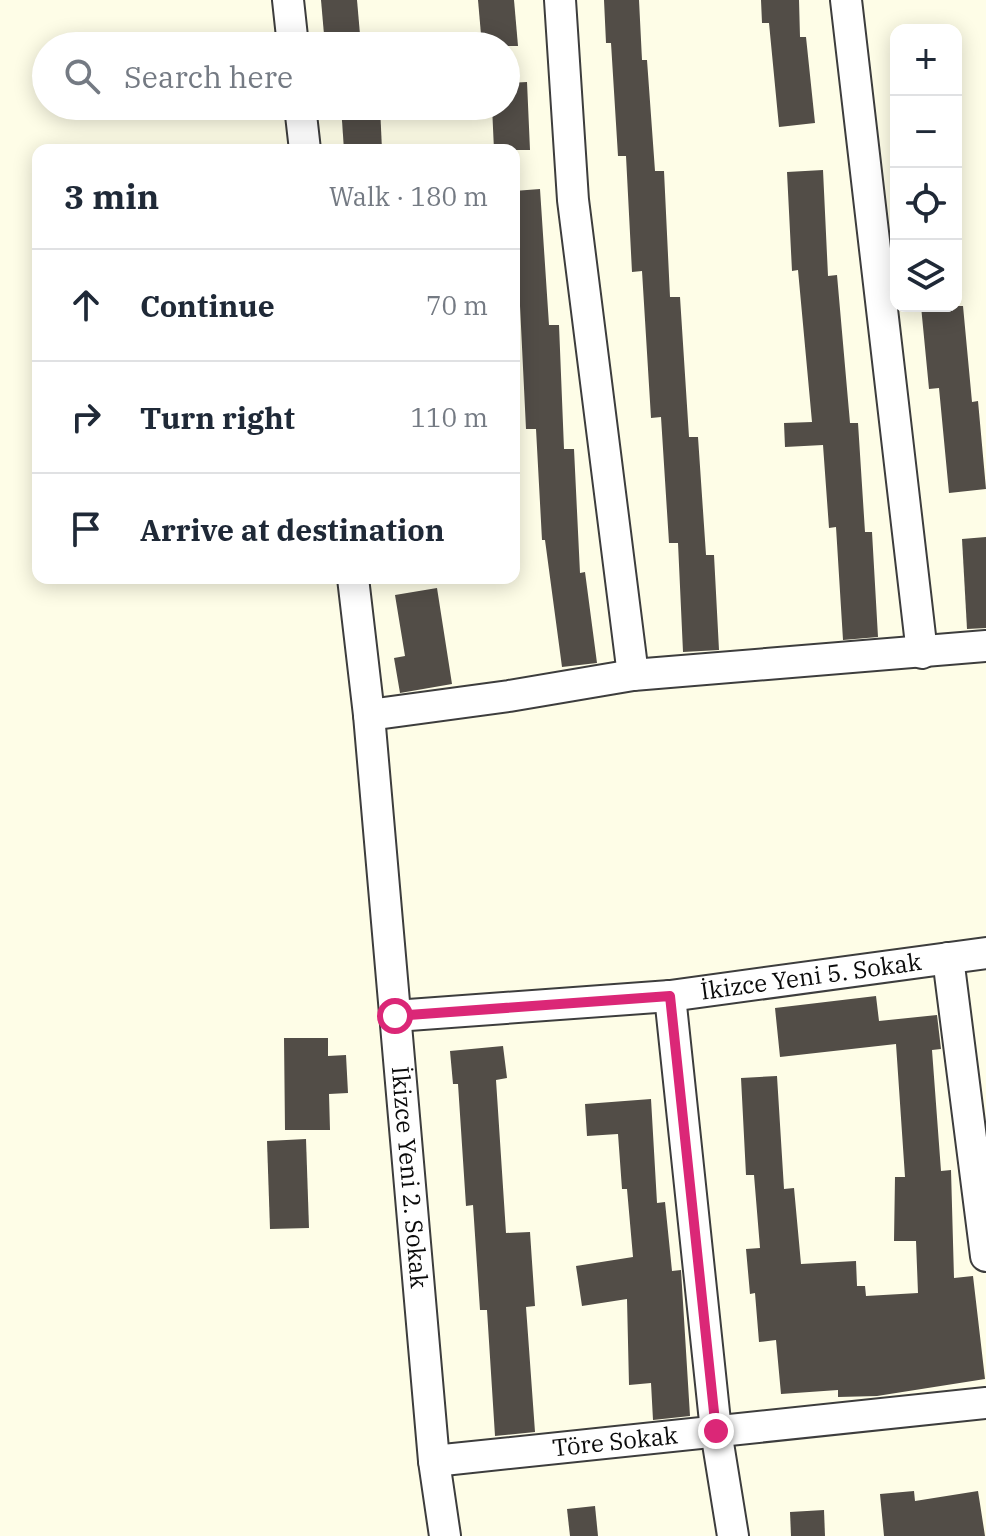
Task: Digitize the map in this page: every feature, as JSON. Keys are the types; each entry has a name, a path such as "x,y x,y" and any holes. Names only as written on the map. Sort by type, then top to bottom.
{"street":[{"path":"288,0 291,32"},
{"path":"560,0 573,200 633,675"},
{"path":"846,0 922,653"},
{"path":"302,120 304,144"},
{"name":"İkizce Yeni 2. Sokak","path":"354,584 369,715 434,1461 445,1536"},
{"path":"369,715 633,675 986,646"},
{"name":"İkizce Yeni 5. Sokak","path":"395,1016 670,996 986,953"},
{"path":"948,958 986,1256"},
{"path":"670,996 716,1431 733,1536"},
{"name":"Töre Sokak","path":"434,1461 986,1403"}],"building":[{"path":"321,0 357,0 360,32 324,32"},
{"path":"478,0 514,0 517,32 481,32"},
{"path":"604,0 639,0 642,60 647,60 655,171 664,171 670,297 680,297 689,437 698,437 706,555 714,555 719,650 683,652 678,543 669,543 661,417 651,418 642,271 632,272 626,156 618,156 611,43 606,43"},
{"path":"761,0 799,0 800,37 806,37 815,123 779,127 769,23 762,23"},
{"path":"520,82 527,82 530,150 520,150 520,144 494,144 493,120 520,120"},
{"path":"342,120 381,120 382,144 344,144"},
{"path":"823,170 828,276 837,275 850,423 858,423 865,532 872,532 878,637 843,640 836,527 829,528 823,445 785,447 784,423 812,422 798,270 792,271 787,172"},
{"path":"540,189 549,325 559,325 564,449 574,449 580,573 585,572 597,663 562,667 545,540 542,540 536,429 526,429 520,306 520,191"},
{"path":"963,306 972,402 978,401 986,489 949,493 939,388 929,389 922,312 962,312"},
{"path":"986,537 986,628 967,629 962,539"},
{"path":"437,588 452,684 400,693 394,658 405,656 395,595"},
{"path":"876,996 879,1021 937,1015 941,1049 932,1050 941,1171 951,1170 954,1278 973,1276 985,1379 877,1396 838,1397 838,1390 781,1394 776,1340 759,1342 755,1293 750,1294 746,1249 760,1248 754,1175 746,1175 741,1078 777,1076 784,1189 794,1188 801,1264 856,1261 857,1286 865,1286 866,1296 918,1293 916,1241 894,1241 895,1177 905,1177 896,1044 780,1057 775,1008"},
{"path":"284,1038 328,1038 328,1056 346,1055 348,1093 329,1094 330,1130 285,1130"},
{"path":"503,1046 507,1078 496,1080 506,1233 530,1232 535,1306 526,1307 535,1432 495,1436 487,1310 480,1310 473,1205 466,1206 458,1084 453,1084 450,1051"},
{"path":"651,1099 657,1203 665,1202 672,1271 681,1270 690,1416 653,1420 651,1383 629,1385 627,1299 582,1306 576,1266 633,1257 627,1189 622,1189 618,1134 587,1136 585,1104"},
{"path":"306,1139 309,1228 270,1229 267,1141"},
{"path":"914,1491 915,1501 978,1491 985,1536 884,1536 880,1494"},
{"path":"595,1506 598,1536 570,1536 567,1509"},
{"path":"824,1510 825,1536 791,1536 790,1512"}],"route":[{"path":"395,1016 670,996 716,1431"}]}
